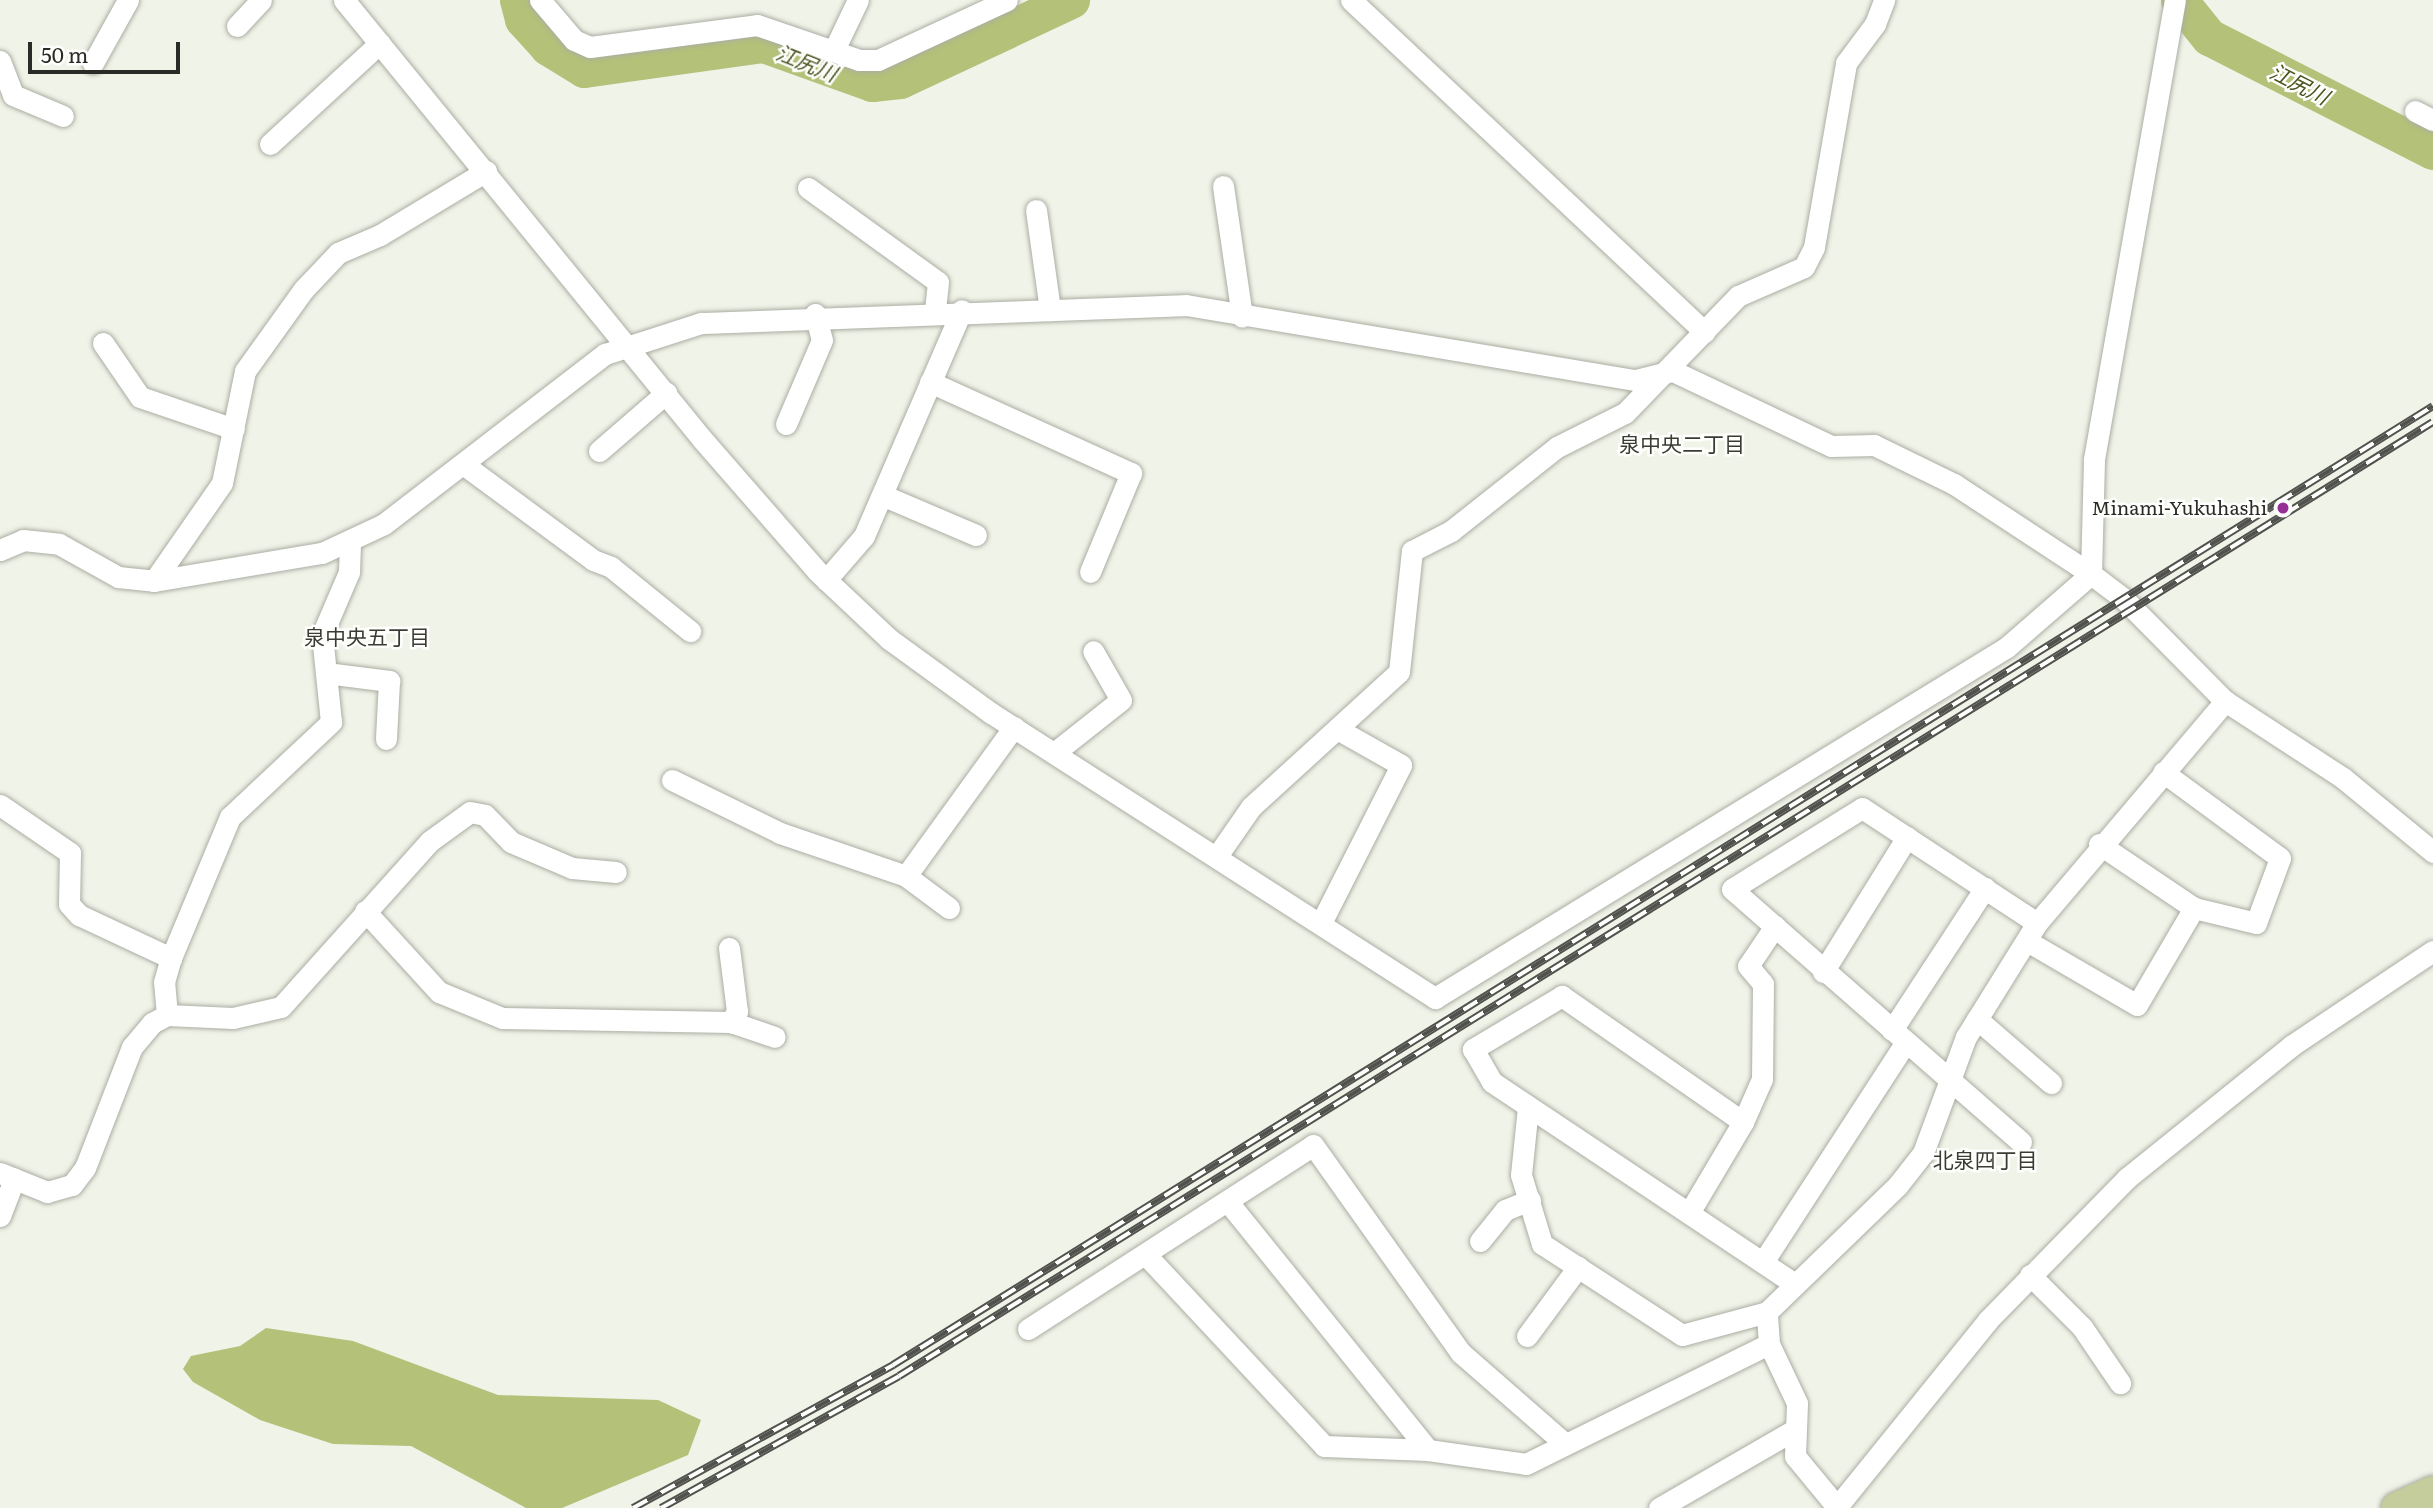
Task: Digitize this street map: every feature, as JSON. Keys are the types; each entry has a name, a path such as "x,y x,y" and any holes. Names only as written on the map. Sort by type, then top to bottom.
{"main road":[{"path":"2397,1508 2433,1492"}],"street":[{"path":"93,63 128,0"},
{"path":"237,26 261,0"},
{"path":"344,0 629,345 666,394 826,580 889,639 1014,727 1435,998 2007,647 2091,574 2094,459 2175,0"},
{"path":"540,0 575,40 590,47 757,25 834,50 878,60 1007,0"},
{"path":"834,50 858,0"},
{"path":"1351,0 1704,332"},
{"path":"1217,856 1251,807 1399,672 1412,551 1451,531 1557,447 1625,413 1673,371 1704,332 1738,296 1809,261 1846,63 1875,24 1884,0"},
{"path":"270,144 380,43"},
{"path":"0,61 13,95 63,116"},
{"path":"154,581 222,483 246,371 321,269 338,253 380,235 486,171"},
{"path":"1223,186 1242,317"},
{"path":"808,188 938,282 935,310"},
{"path":"1036,210 1050,310"},
{"path":"0,550 9,542 59,544 118,577 154,581 350,544 463,464 605,354 701,323 815,314 1186,305 1242,317 1636,380 1673,371 1831,446 1874,445 1954,484 2091,574 2123,598 2225,701 2343,778 2433,852"},
{"path":"826,580 864,536 962,310"},
{"path":"786,424 822,340 815,314"},
{"path":"103,343 140,397 234,429"},
{"path":"930,382 1131,473 1090,572"},
{"path":"599,451 666,394"},
{"path":"463,464 593,560 611,567 690,631"},
{"path":"882,495 976,535"},
{"path":"167,1014 164,982 171,958 230,817 326,731 333,715 322,635 349,572 350,544"},
{"path":"1054,753 1121,700 1093,651"},
{"path":"326,673 389,681 386,739"},
{"path":"1528,1107 1521,1175 1542,1244 1682,1335 1767,1312 1898,1185 1923,1153 1948,1078 1978,1019 2032,932 2099,844 2225,701"},
{"path":"906,876 1014,727"},
{"path":"1321,923 1401,765 1337,729"},
{"path":"2099,844 2194,908 2256,923 2280,858 2163,772"},
{"path":"672,780 780,832 906,876 948,908"},
{"path":"0,805 70,853 69,904 79,915 171,958"},
{"path":"2021,1142 1823,972 1732,888 1862,808 1985,888 2032,932 2137,1005 2194,908"},
{"path":"0,1216 7,1176 47,1192 72,1185 85,1168 132,1047 167,1014 233,1018 281,1007 430,841 470,812 485,816 511,842 572,868 616,872"},
{"path":"1823,972 1907,837"},
{"path":"1763,1262 1985,888"},
{"path":"365,911 439,992 502,1018 731,1022 775,1037"},
{"path":"1689,1213 1743,1122 1762,1079 1763,984 1748,966 1775,926"},
{"path":"729,948 737,1011 731,1022"},
{"path":"1767,1312 1769,1344 1791,1380 1795,1456 1836,1507 2030,1275 2127,1178 2232,1090 2433,951"},
{"path":"1743,1122 1562,996 1473,1049 1492,1082 1795,1284"},
{"path":"1978,1019 2051,1083"},
{"path":"1028,1329 1147,1256 1313,1145 1461,1353 1564,1443"},
{"path":"1480,1241 1505,1210 1530,1200"},
{"path":"1228,1202 1429,1450"},
{"path":"1147,1256 1324,1446 1429,1450 1526,1464 1769,1344"},
{"path":"1527,1336 1578,1267"},
{"path":"2030,1275 2082,1327 2120,1383"},
{"path":"1659,1508 1794,1430"}],"shaded area":[{"path":"266,1328 353,1341 498,1395 658,1400 701,1420 688,1455 562,1508 526,1508 411,1446 333,1444 260,1420 193,1382 183,1369 191,1356 240,1346"}],"waterway":[{"name":"江尻川","path":"518,0 523,19 548,47 584,69 763,44 872,83 900,80 1071,0"},
{"name":"江尻川","path":"2179,0 2209,37 2433,151"}],"railway":[{"path":"633,1508 893,1365 2433,406"},
{"path":"661,1508 899,1376 2433,422"}],"place":[{"name":"Minami-Yukuhashi","path":"2283,508"}],"district":[{"name":"泉中央二丁目","path":"1682,443"},
{"name":"泉中央五丁目","path":"367,636"},
{"name":"北泉四丁目","path":"1985,1159"}]}
